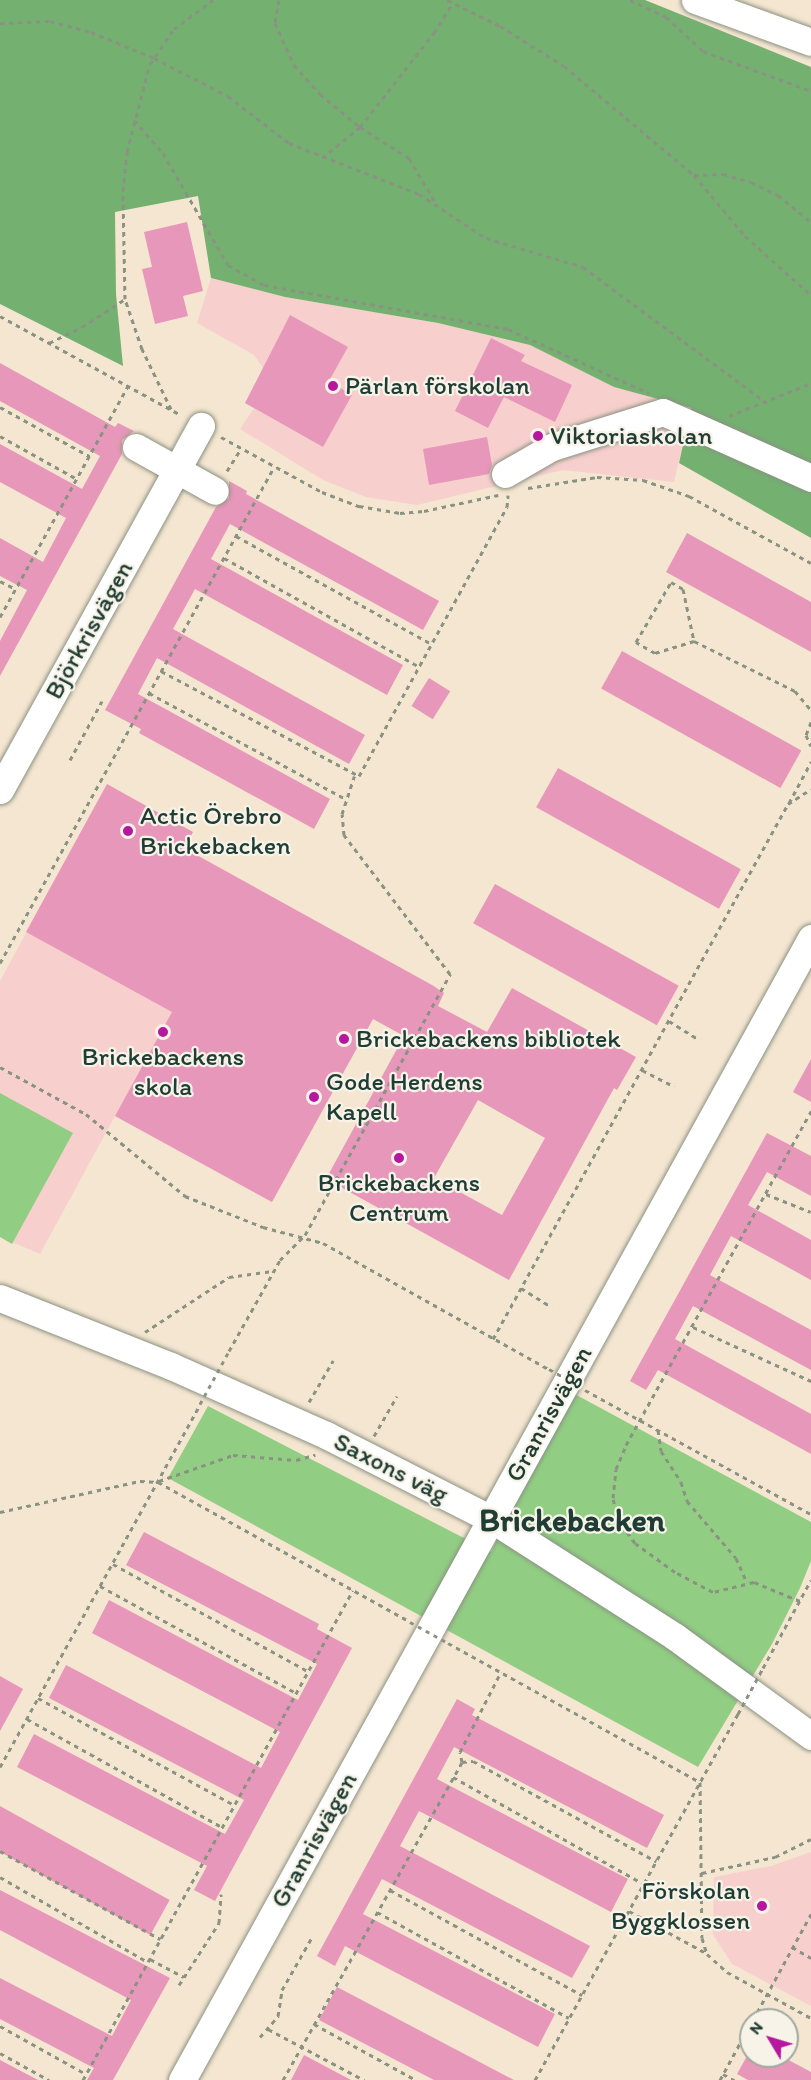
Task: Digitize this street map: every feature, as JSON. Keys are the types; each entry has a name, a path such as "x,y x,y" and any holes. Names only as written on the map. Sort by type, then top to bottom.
{"street":[{"path":"705,2 811,42"},
{"path":"506,483 552,447 663,412 811,478"},
{"name":"Björkrisvägen","path":"0,790 201,426"},
{"path":"136,447 215,491"},
{"name":"Granrisvägen","path":"182,2080 811,938"},
{"name":"Saxons väg","path":"0,1298 122,1347 326,1435 491,1519 674,1636 811,1736"}],"path":[{"path":"172,410 142,349 125,299 123,191 134,120 154,58 174,29 213,0"},
{"path":"279,0 275,23 294,65 320,94 360,127 409,158 438,206"},
{"path":"447,0 500,26 564,66 694,175 745,236 811,296"},
{"path":"630,0 666,17 703,51 811,91"},
{"path":"322,158 360,127 434,33 453,3"},
{"path":"0,23 50,21 91,32 154,58 228,96 289,143 322,158 419,194 486,238 583,267 767,403"},
{"path":"134,120 163,153 228,265 264,285 508,329 659,398"},
{"path":"694,175 723,174 751,182 778,195 811,222"},
{"path":"49,343 82,327 125,299"},
{"path":"0,316 340,501 380,510 424,511 506,483 597,477 643,480 689,496 811,563"},
{"path":"698,427 767,403 811,384"},
{"path":"0,617 1,611 16,590 128,386"},
{"path":"0,407 89,456"},
{"path":"0,436 77,479"},
{"path":"215,491 241,448"},
{"path":"0,963 274,466"},
{"path":"0,1767 273,1271 305,1235 450,974 344,835 341,824 354,776 363,771 507,507 506,483"},
{"path":"236,536 432,644"},
{"path":"224,558 420,667"},
{"path":"0,581 16,590"},
{"path":"694,641 683,589 671,582 636,642 655,653 694,641 795,691 811,710"},
{"path":"161,671 354,776"},
{"path":"149,693 346,800"},
{"path":"70,760 102,700"},
{"path":"811,722 806,735 811,746"},
{"path":"493,1339 811,762"},
{"path":"788,804 811,789"},
{"path":"669,1021 700,1040"},
{"path":"0,1066 86,1114 185,1196 263,1227 305,1235 811,1514"},
{"path":"642,1070 674,1086"},
{"path":"800,1601 754,1582 713,1592 675,1572 635,1543 619,1521 613,1498 616,1469 641,1420 811,1111"},
{"path":"766,1194 811,1212"},
{"path":"122,1347 229,1277 273,1271"},
{"path":"521,1288 552,1307"},
{"path":"692,1327 811,1381"},
{"path":"307,1406 333,1361"},
{"path":"373,1438 397,1396"},
{"path":"658,1430 661,1451 681,1482 687,1501 736,1558 747,1583"},
{"path":"0,1512 140,1481 158,1482 233,1455 296,1460 314,1456 326,1435"},
{"path":"158,1482 700,1782"},
{"path":"112,1563 308,1671"},
{"path":"535,2080 811,1580"},
{"path":"100,1586 296,1693"},
{"path":"82,2080 353,1590"},
{"path":"283,2080 462,1762 460,1752 501,1672"},
{"path":"38,1698 234,1805"},
{"path":"27,1719 222,1827"},
{"path":"462,1762 473,1761 656,1861"},
{"path":"453,1777 644,1884"},
{"path":"700,1782 702,1938 708,1954"},
{"path":"701,1873 775,1857 811,1839"},
{"path":"0,1851 160,1940"},
{"path":"0,1877 184,1977"},
{"path":"390,1890 582,1995"},
{"path":"179,1985 219,1923 221,1894"},
{"path":"629,1911 708,1954 727,1972 811,2018"},
{"path":"377,1912 569,2018"},
{"path":"760,2008 811,1914"},
{"path":"260,2037 278,2016 282,1990 311,1939"},
{"path":"792,1947 811,1958"},
{"path":"314,2024 416,2080"},
{"path":"0,2026 86,2074"},
{"path":"268,2029 364,2080"},
{"path":"720,2080 739,2045"},
{"path":"0,2053 49,2080"},
{"path":"723,2074 734,2080"}],"shaded area":[{"path":"211,278 285,297 438,323 530,345 614,387 691,408 674,482 563,470 417,505 366,497 323,480 240,429 254,408 245,403 264,369 254,355 197,323"},
{"name":"Brickebackens skola","path":"82,830 291,1096 321,1113 272,1202 115,1116 40,1254 0,1237 0,981"},
{"name":"Förskolan Byggklossen","path":"811,1852 811,2006 732,1964 713,1935 714,1877 771,1866"}],"green space":[{"path":"0,0 645,0 811,67 811,538 679,463 691,408 614,387 530,345 438,323 285,297 211,278 198,196 115,212 116,294 123,366 0,304"},
{"path":"0,1093 73,1133 12,1244 0,1237"},
{"path":"571,1392 811,1522 811,1561 800,1588 772,1644 698,1767 168,1478 208,1406 491,1552"}],"building":[{"path":"187,222 203,291 183,296 188,316 155,324 142,269 152,267 144,232"},
{"path":"290,315 348,347 329,381 352,395 323,447 245,403"},
{"path":"491,338 525,355 521,361 572,385 555,422 504,397 488,428 455,411"},
{"path":"0,363 115,427 118,423 134,431 122,440 122,454 0,676 0,641 27,590 0,576 0,538 43,562 66,518 0,482 0,444 82,489 100,456 0,401"},
{"path":"487,437 492,465 489,474 429,485 423,449"},
{"path":"229,481 247,491 246,494 439,601 423,630 230,524 211,559 403,665 387,695 195,589 173,629 365,735 349,764 157,658 138,694 330,799 314,829 139,733 141,729 105,710 216,507 229,498"},
{"path":"687,533 811,602 811,652 666,572"},
{"path":"622,651 801,750 780,788 601,689"},
{"path":"429,678 450,691 433,719 412,706"},
{"path":"558,768 741,869 719,909 536,807"},
{"path":"107,784 193,832 184,848 432,985 444,993 438,1006 487,1032 512,988 636,1057 617,1090 614,1088 509,1280 326,1179 404,1036 373,1019 272,1202 115,1116 172,1012 26,932","holes":["478,1100 545,1138 502,1215 434,1178"]},
{"path":"495,884 679,986 657,1025 473,923"},
{"path":"811,1059 811,1102 793,1092"},
{"path":"767,1133 811,1156 811,1196 767,1172 748,1205 811,1240 811,1280 731,1236 710,1275 811,1330 811,1370 693,1306 675,1339 811,1414 811,1454 658,1370 646,1390 630,1381"},
{"path":"144,1532 319,1624 317,1629 352,1648 215,1901 194,1890 207,1866 17,1767 34,1734 225,1834 244,1800 49,1698 66,1665 261,1768 280,1732 92,1633 109,1600 298,1700 317,1664 126,1565"},
{"path":"0,1676 23,1689 0,1731"},
{"path":"457,1699 475,1709 472,1715 664,1815 647,1848 454,1747 437,1779 628,1879 611,1912 419,1811 400,1846 590,1946 572,1978 382,1879 363,1914 555,2014 538,2047 345,1946 335,1966 317,1956"},
{"path":"0,1806 170,1900 150,1935 0,1852"},
{"path":"0,1890 170,1978 113,2080 87,2080 94,2068 0,2019 0,1978 112,2036 131,2000 0,1930"},
{"path":"337,1987 514,2080 434,2080 319,2020"},
{"path":"304,2055 351,2080 291,2080"},
{"path":"0,2060 38,2080 0,2080"},
{"path":"799,2066 811,2072 811,2080 748,2080 737,2074 740,2068 799,2068"}],"place":[{"name":"Pärlan förskolan","path":"333,386"},
{"name":"Viktoriaskolan","path":"538,436"},
{"name":"Actic Örebro Brickebacken","path":"128,831"},
{"name":"Brickebackens skola","path":"163,1032"},
{"name":"Brickebackens bibliotek","path":"344,1039"},
{"name":"Gode Herdens Kapell","path":"314,1097"},
{"name":"Brickebackens Centrum","path":"399,1158"},
{"name":"Förskolan Byggklossen","path":"762,1906"}],"district":[{"name":"Brickebacken","path":"572,1520"}]}
